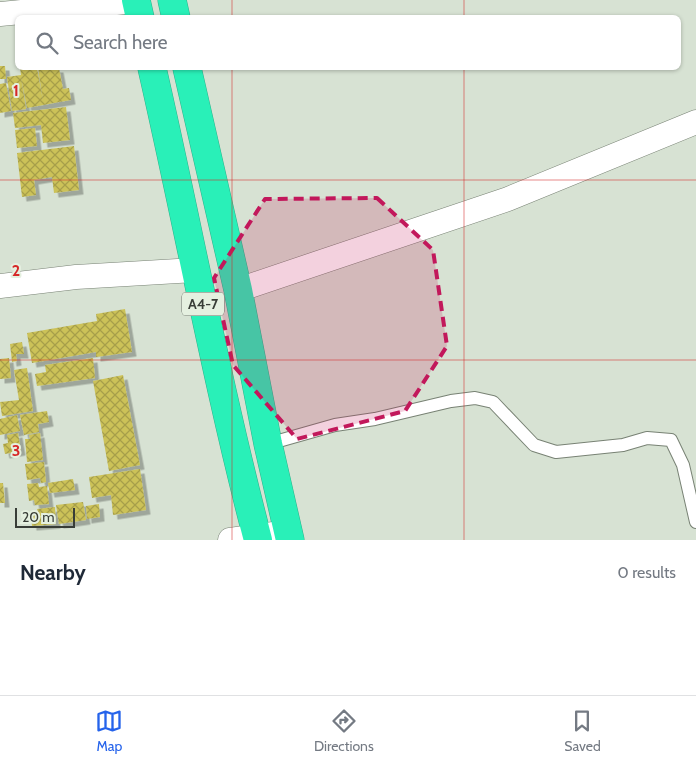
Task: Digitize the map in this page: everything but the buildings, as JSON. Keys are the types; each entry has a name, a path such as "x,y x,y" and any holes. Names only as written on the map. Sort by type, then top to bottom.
{"highway":[{"path":"172,0 175,15"},
{"name":"A4-7","path":"152,70 257,539"},
{"name":"A4-7","path":"187,70 238,290 268,444 289,536"}],"street":[{"path":"0,14 138,6"},
{"path":"238,290 508,199 696,122"},
{"path":"0,286 76,277 196,270"},
{"path":"230,540 289,536"}],"lane":[{"path":"268,444 335,426 375,419 451,401 475,398 493,402 534,445 556,452 623,445 647,438 671,440 683,465 696,522"}],"highlighted area":[{"path":"377,198 433,250 447,346 405,411 297,439 233,365 214,278 265,199"}]}
